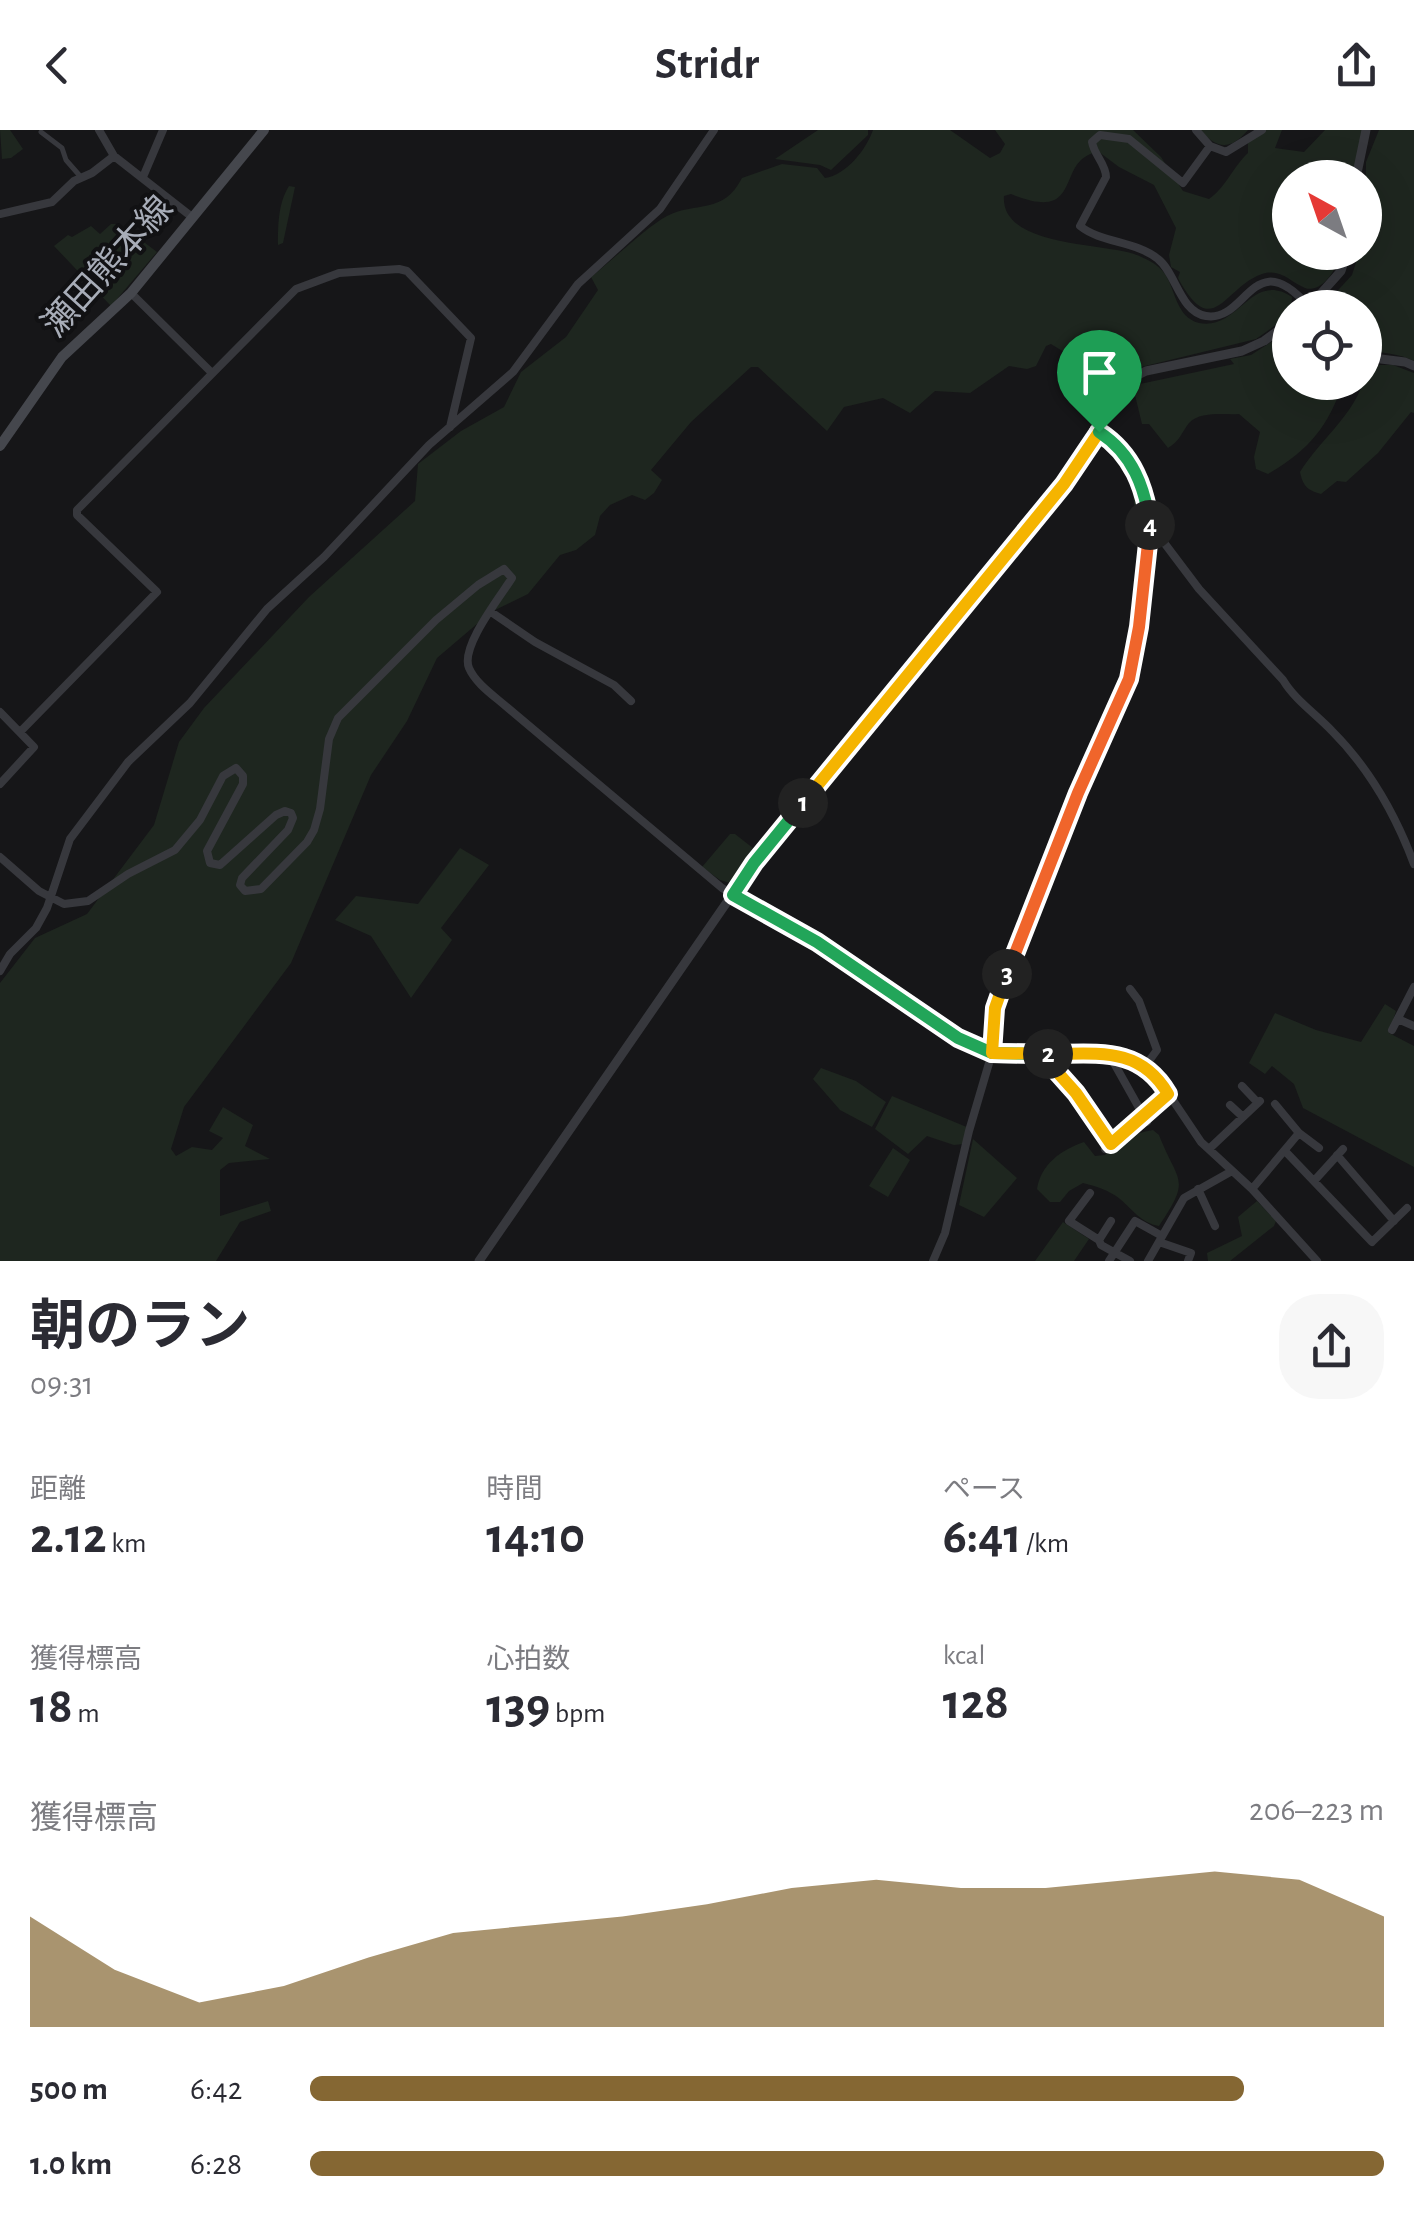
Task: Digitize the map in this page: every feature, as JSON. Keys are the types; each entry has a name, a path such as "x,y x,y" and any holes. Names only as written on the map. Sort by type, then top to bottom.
{"main road":[{"name":"瀬田熊本線","path":"0,446 62,357 131,293 264,130"}],"street":[{"path":"98,130 114,156 192,217"},
{"path":"143,178 163,130"},
{"path":"0,971 10,954 36,928 70,839 128,762 190,703 267,609 324,557 429,444 513,372 578,284 660,208 714,130"},
{"path":"1196,130 1210,146 1226,152 1262,130"},
{"path":"1360,160 1366,130"},
{"path":"41,132 62,148 66,160 80,176"},
{"path":"1210,146 1183,183 1128,140 1100,136 1092,142 1106,176 1080,226 1158,259 1170,271 1189,306 1206,316 1220,315 1257,286 1275,282 1294,290"},
{"path":"0,214 52,202 80,176 92,174 114,156"},
{"path":"1325,290 1342,270"},
{"path":"20,732 157,592 77,515 77,510 296,288 339,273 407,271 471,338 450,427"},
{"path":"131,293 210,372"},
{"path":"479,1261 754,863 1064,484 1099,432 1110,402 1132,378 1146,371 1242,351 1272,335"},
{"path":"1382,359 1414,366"},
{"path":"933,1261 945,1233 992,1053 995,1008 1078,793 1129,679 1150,524 1142,482 1112,441 1099,432"},
{"path":"1150,524 1199,589 1371,778 1414,864"},
{"path":"0,856 49,897 64,904 88,900 175,850 200,820 223,776 236,768 244,776 243,784 207,851 207,858 220,865 276,815 290,813 293,818 288,830 242,878 240,885 245,891 261,889 314,830 329,739 338,718 436,620 504,569 512,578 474,636 467,656 470,671 485,688 703,873 733,895 817,942 958,1038 992,1053 1110,1056 1146,1066 1156,1075 1190,1130 1252,1189 1317,1261"},
{"path":"491,612 614,684 631,702"},
{"path":"0,712 34,747 0,784"},
{"path":"1130,989 1139,1001 1156,1050 1146,1066"},
{"path":"1392,1030 1414,990"},
{"path":"1398,1018 1414,1026"},
{"path":"1060,1054 1051,1065 1076,1093 1108,1146 1168,1094"},
{"path":"1110,1056 1144,1118"},
{"path":"1209,1149 1259,1102 1242,1086"},
{"path":"1230,1104 1243,1117"},
{"path":"1275,1104 1319,1148"},
{"path":"1252,1189 1299,1132"},
{"path":"1285,1151 1372,1242 1406,1208"},
{"path":"1314,1181 1340,1152 1394,1220"},
{"path":"1148,1261 1184,1198 1232,1171"},
{"path":"1198,1189 1215,1226"},
{"path":"1090,1192 1069,1221 1099,1240 1112,1257 1130,1261"},
{"path":"1112,1257 1135,1221 1191,1253 1188,1261"},
{"path":"1099,1240 1112,1222"}],"shaded area":[{"path":"0,130 10,130 23,149 11,158 2,159"},
{"path":"818,130 868,130 868,135 831,170 775,159"},
{"path":"873,130 950,130 990,158 1000,153 1005,144 995,130 1133,130 1161,157 1183,191 1209,199 1248,153 1248,137 1260,130 1282,130 1275,148 1304,152 1325,130 1363,130 1356,160 1272,160 1272,270 1334,270 1329,278 1312,289 1280,274 1262,274 1210,309 1190,297 1178,278 1180,272 1171,267 1169,255 1176,228 1154,185 1099,152 1077,165 1060,196 1050,201 1004,196 1007,213 1035,234 1120,250 1155,264 1165,274 1181,309 1199,323 1225,319 1255,295 1272,291 1272,328 1256,339 1137,368 1111,381 1051,344 1046,346 1036,366 1009,366 970,393 935,391 910,413 883,398 844,407 827,431 758,367 751,367 691,422 651,470 662,480 654,493 645,500 632,495 610,505 600,516 595,535 576,550 560,555 528,594 491,612 437,658 407,721 371,775 291,963 184,1107 171,1149 176,1156 192,1147 212,1150 223,1138 209,1131 223,1107 253,1125 245,1146 270,1159 229,1163 220,1170 220,1216 268,1201 271,1211 240,1222 216,1261 0,1261 0,983 35,938 87,914 154,825 179,742 204,708 309,597 415,501 418,464 461,431 504,407 521,372 566,337 598,290 591,277 639,236 667,216 718,202 735,190 742,178 782,164 817,168 825,178 833,176 848,167 866,146"},
{"path":"1200,130 1248,130 1235,142 1224,145"},
{"path":"1379,130 1414,130 1414,361 1382,352 1382,290 1338,290 1354,270 1382,270 1382,160 1367,160"},
{"path":"289,186 295,187 283,243 278,245 281,207"},
{"path":"111,224 120,224 157,252 111,306 54,246 68,235 72,237 91,226 100,234"},
{"path":"1272,342 1272,400 1336,400 1306,446 1268,474 1256,469 1254,457 1260,432 1239,414 1194,419 1168,448 1149,424 1142,424 1134,391 1140,384 1234,364 1230,359 1251,355"},
{"path":"1382,365 1414,373 1414,413 1346,482 1337,481 1321,494 1312,491 1304,484 1300,472 1355,400 1382,400"},
{"path":"1103,444 1111,446 1140,490 1145,512 1143,541 1139,538 1131,482"},
{"path":"730,834 758,852 733,884 702,867"},
{"path":"460,848 489,865 441,928 452,940 411,998 371,936 335,920 356,896 418,904"},
{"path":"1385,1004 1396,1011 1389,1033 1414,1046 1414,1167 1303,1108 1294,1084 1272,1066 1265,1074 1249,1063 1275,1013 1316,1030 1361,1042"},
{"path":"821,1068 856,1081 886,1102 872,1127 840,1110 813,1079"},
{"path":"892,1096 969,1128 963,1144 927,1136 908,1154 875,1129"},
{"path":"1153,1130 1176,1172 1179,1189 1159,1226 1142,1219 1111,1193 1083,1183 1060,1202 1050,1202 1037,1189 1048,1165 1068,1149 1084,1142 1095,1156 1105,1155 1127,1138"},
{"path":"973,1139 1017,1178 984,1217 959,1205"},
{"path":"893,1148 910,1160 888,1197 869,1186"},
{"path":"1257,1201 1276,1221 1274,1226 1230,1261 1208,1261 1207,1253 1242,1236 1238,1217"},
{"path":"1063,1222 1089,1239 1074,1261 1035,1261"}],"route":[{"path":"1099,432 1064,484 754,863 733,895 817,942 978,1048 992,1053 1030,1054 1060,1054 1110,1056 1146,1066 1168,1094 1111,1144 1051,1065 1060,1054 992,1053 995,1008 1078,793 1129,679 1139,627 1150,524 1142,482 1112,441 1099,432"}]}
